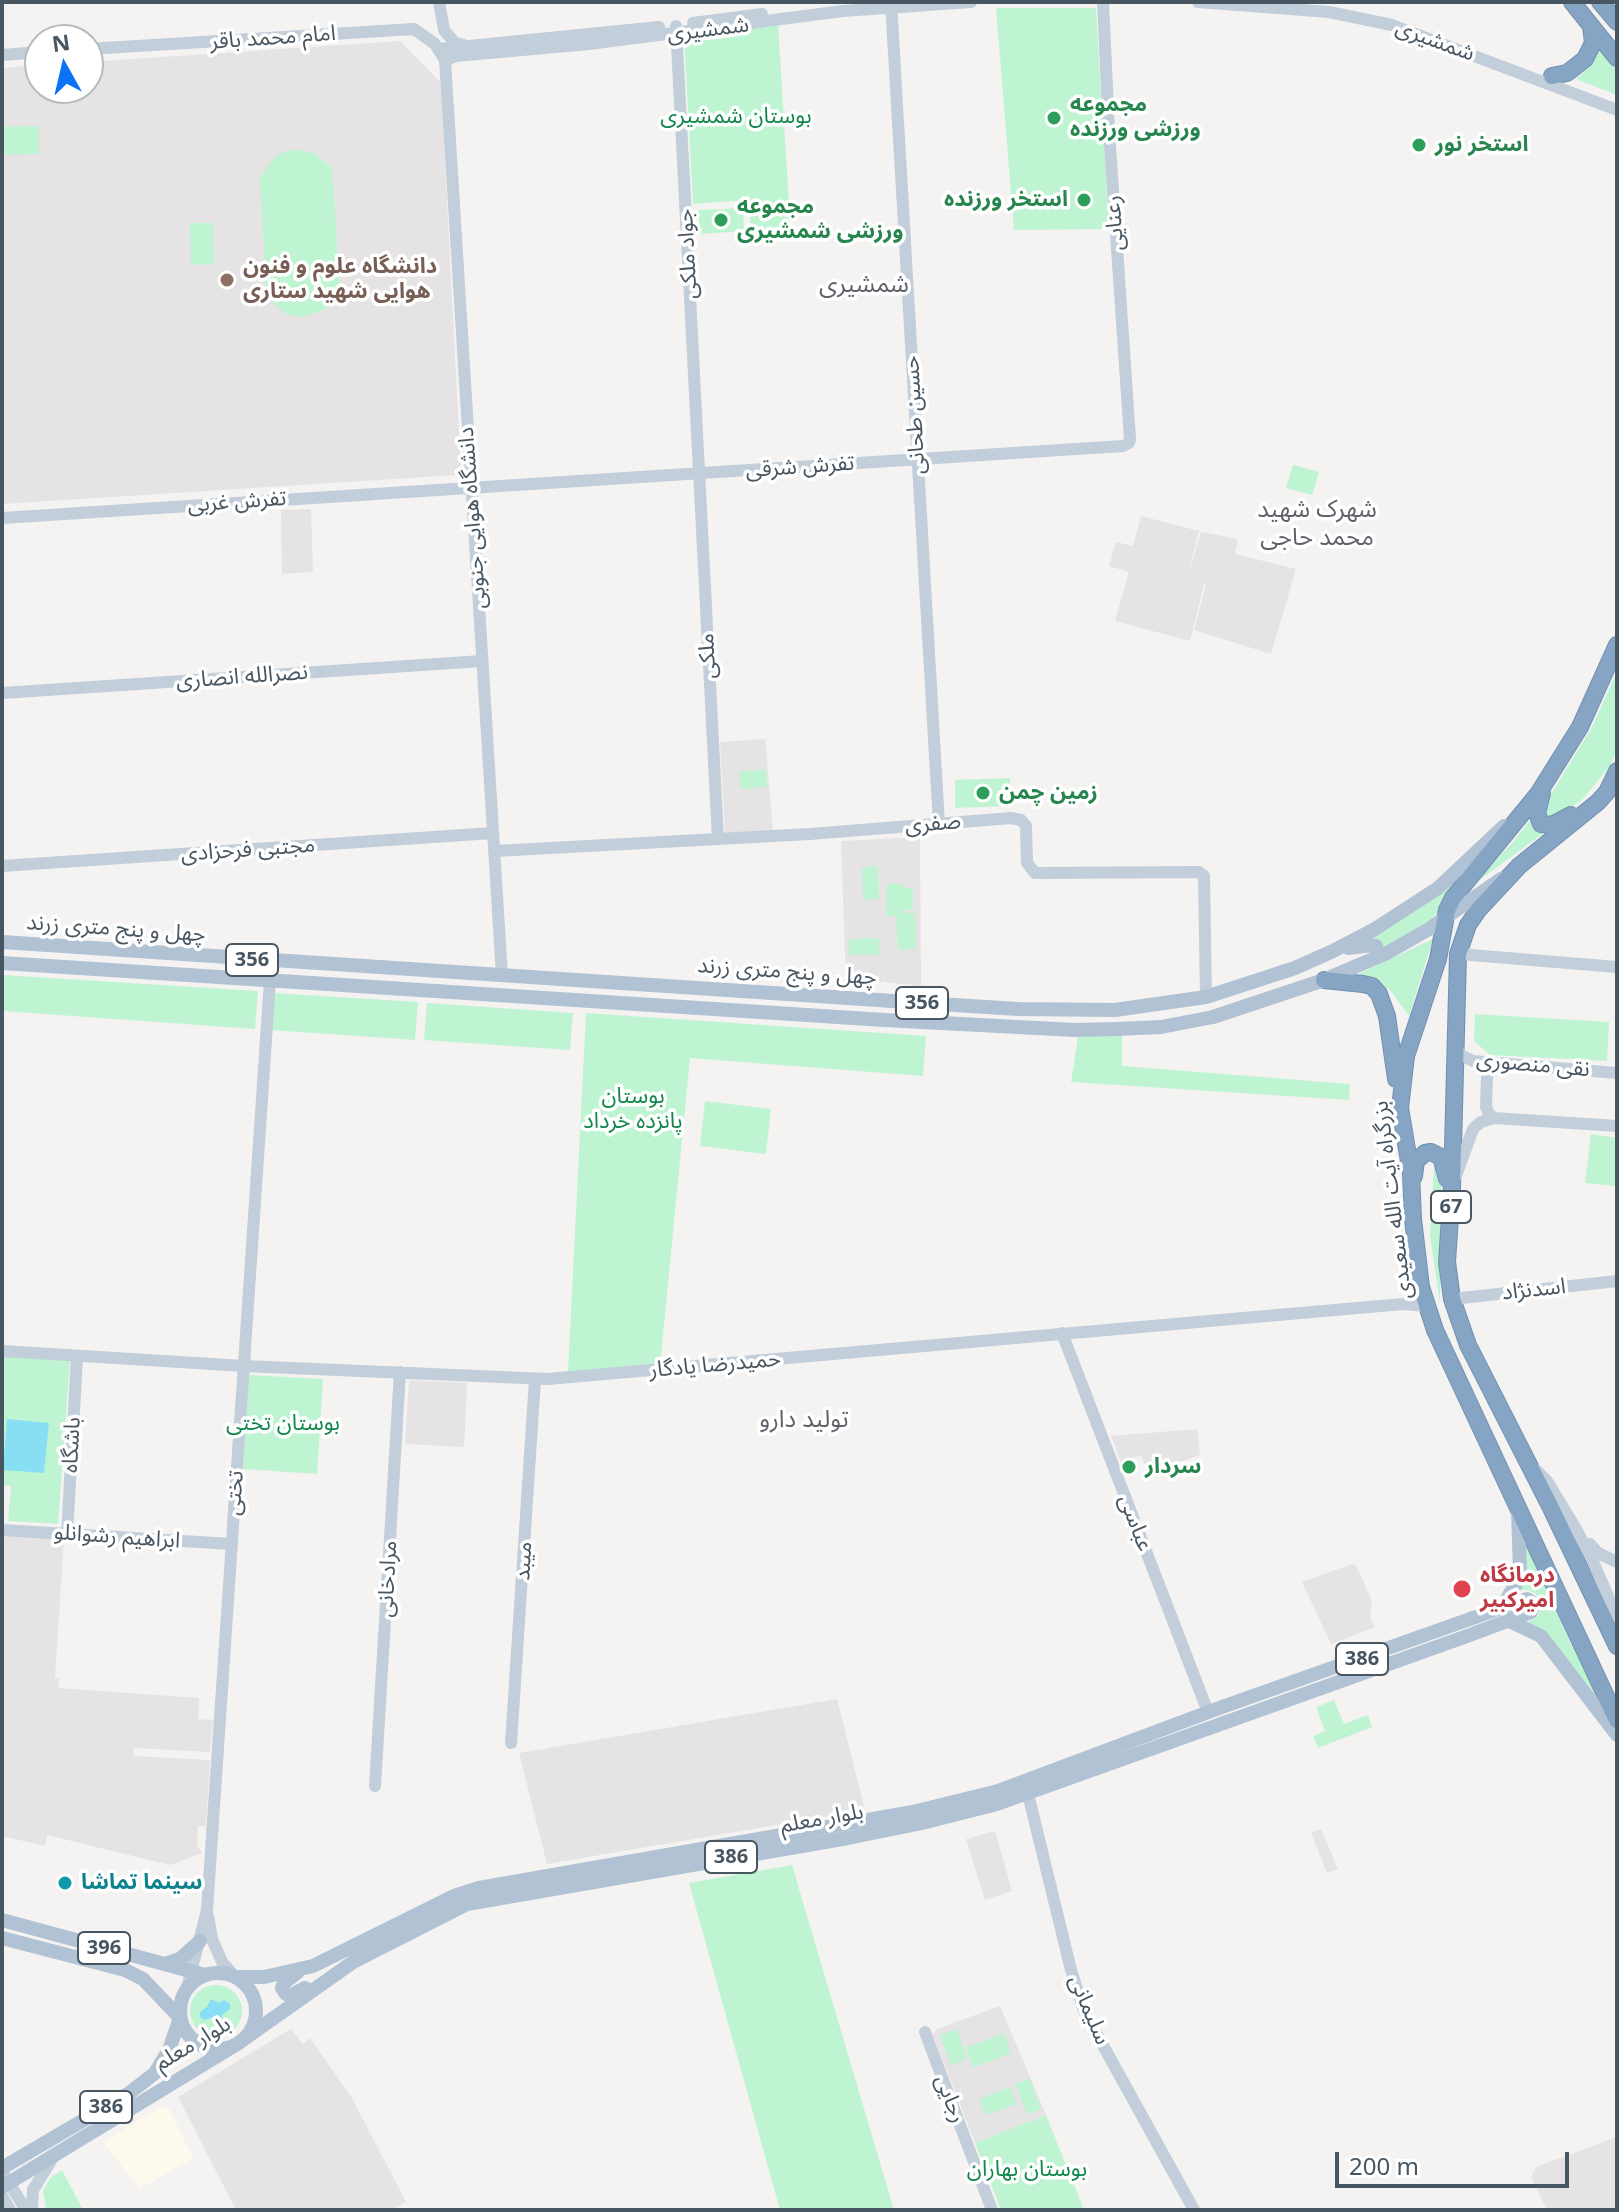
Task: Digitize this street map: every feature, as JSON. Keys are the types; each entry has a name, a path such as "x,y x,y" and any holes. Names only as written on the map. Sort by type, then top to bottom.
{"highway":[{"path":"1572,2 1617,58"},
{"path":"1600,2 1617,22"},
{"path":"1552,76 1567,73 1585,59 1593,43 1591,26"},
{"name":"بزرگراه آیت الله سعیدی","path":"1617,645 1585,716 1547,780 1453,898 1444,920 1438,959 1406,1056 1400,1108 1413,1199 1416,1250 1427,1306 1458,1382 1617,1720"},
{"name":"بزرگراه آیت الله سعیدی","path":"1617,771 1607,793 1519,866 1472,918 1458,954 1447,1262 1452,1299 1468,1345 1617,1646"},
{"path":"1547,780 1537,813 1541,824 1552,825 1607,793"},
{"path":"1324,980 1372,986 1379,994 1387,1016 1400,1108"},
{"path":"1413,1199 1416,1161 1425,1153 1437,1153 1444,1164 1451,1205"}],"main road":[{"name":"چهل و پنج متری زرند","path":"2,942 1018,1009 1115,1010 1206,997 1295,968 1333,951 1413,905 1454,875 1547,780"},
{"name":"چهل و پنج متری زرند","path":"2,963 913,1022 1075,1030 1161,1027 1213,1017 1324,980 1377,957 1444,920 1519,866"},
{"path":"1333,951 1372,945 1376,946 1377,957"},
{"path":"451,991 461,982 452,972"},
{"path":"502,976 504,994"},
{"path":"558,998 549,988 553,983 565,980"},
{"path":"1518,1506 1520,1573 1504,1614 1541,1636 1617,1735"},
{"name":"بلوار معلم","path":"235,1977 264,1977 302,1970 468,1891 950,1804 1027,1781 1208,1712 1504,1614"},
{"name":"بلوار معلم","path":"5,2191 162,2088 237,2044 333,1975 457,1909 486,1899 848,1838 946,1817 1028,1794 1504,1614"},
{"name":"396","path":"2,1920 198,1974"},
{"name":"396","path":"2,1938 125,1970 143,1979 180,2018"},
{"path":"164,1964 180,1959 200,1941"},
{"path":"302,1970 284,1983 282,1988 286,1994 292,1995 333,1975"},
{"path":"198,1974 235,1977 250,1991 256,2010 251,2030 237,2044 226,2049 202,2046 192,2039 180,2018 182,1997 198,1974"},
{"name":"بلوار معلم","path":"5,2191 155,2073 169,2050 180,2018"}],"street":[{"path":"439,2 441,22 455,43 467,46"},
{"name":"شمشیری","path":"842,7 861,2"},
{"name":"شمشیری","path":"442,55 467,46 588,40 842,7 971,2"},
{"name":"رعنایی","path":"1103,2 1129,443"},
{"name":"شمشیری","path":"1198,2 1274,5 1398,23"},
{"name":"شمشیری","path":"1297,2 1354,8 1436,36 1617,110"},
{"name":"حسین طحانی","path":"891,4 939,824"},
{"name":"امام محمد باقر","path":"104,48 414,29 441,22"},
{"path":"414,29 426,36 442,55"},
{"name":"جواد ملکی","path":"676,30 699,474"},
{"name":"شمشیری","path":"442,55 456,56 523,45"},
{"path":"2,55 24,53"},
{"name":"دانشگاه هوایی جنوبی","path":"442,55 502,976"},
{"name":"شمشیری","path":"1485,56 1552,76 1617,101"},
{"name":"تفرش شرقی","path":"471,486 699,474 1123,446 1129,443"},
{"name":"ملکی","path":"699,474 718,839"},
{"name":"تفرش غربی","path":"2,518 471,486"},
{"name":"نصرالله انصاری","path":"2,693 482,661"},
{"name":"صفری","path":"495,851 1011,818 1021,820 1026,826 1027,863 1035,873 1199,872 1206,880 1206,997"},
{"name":"مجتبی فرحزادی","path":"2,866 493,833"},
{"path":"1458,954 1617,967"},
{"name":"تختی","path":"198,1974 200,1941 207,1910 270,980"},
{"name":"نقی منصوری","path":"1455,1046 1466,1059 1617,1073"},
{"path":"1494,1118 1486,1107 1487,1077 1489,1071 1502,1064"},
{"path":"1452,1187 1473,1129 1481,1122 1494,1118 1617,1126"},
{"name":"اسدنژاد","path":"1452,1299 1617,1281"},
{"name":"حمیدرضا یادگار","path":"2,1351 535,1379 1403,1304 1427,1306"},
{"name":"عباسی","path":"1062,1333 1208,1712"},
{"name":"باشگاه","path":"67,1534 77,1357"},
{"name":"مرادخانی","path":"375,1786 400,1372"},
{"name":"میبد","path":"511,1743 535,1379"},
{"path":"1527,1462 1547,1481 1575,1527 1617,1617"},
{"path":"1575,1527 1598,1553 1617,1562"},
{"name":"ابراهیم رشوانلو","path":"2,1530 232,1544"},
{"name":"سلیمانی","path":"1028,1794 1084,2011 1194,2210"},
{"name":"تختی","path":"207,1910 212,1939 222,1962 235,1977"},
{"name":"رجایی","path":"925,2032 992,2210"},
{"path":"32,2210 33,2190 53,2158"},
{"path":"5,2191 26,2210"}],"shaded area":[{"name":"دانشگاه علوم و فنون هوایی شهید ستاری","path":"400,41 441,83 461,471 457,475 2,504 2,68 24,66 24,104 104,104 104,61"},
{"path":"311,509 313,572 282,574 281,510"},
{"path":"1141,516 1199,531 1187,579 1201,532 1238,539 1235,554 1296,569 1271,654 1194,630 1206,585 1196,581 1204,585 1190,641 1115,621 1129,572 1109,566 1116,542 1133,546"},
{"path":"765,739 773,831 725,833 720,742"},
{"path":"920,837 921,986 884,982 883,974 883,982 846,980 841,841"},
{"path":"409,1380 467,1383 464,1447 405,1444"},
{"path":"1197,1429 1200,1455 1148,1473 1141,1455 1121,1462 1111,1436"},
{"path":"2,1534 64,1538 55,1678 59,1678 58,1688 199,1698 198,1719 213,1720 210,1752 133,1748 134,1756 210,1760 206,1826 198,1826 197,1845 202,1853 170,1865 47,1835 45,1846 2,1836"},
{"path":"1356,1565 1372,1601 1370,1617 1375,1627 1331,1644 1302,1582"},
{"path":"837,1699 865,1810 547,1864 519,1753"},
{"path":"1321,1829 1338,1869 1327,1873 1311,1833"},
{"path":"995,1831 1012,1891 985,1900 966,1839"},
{"path":"1000,2006 1046,2115 975,2143 933,2035 937,2029"},
{"path":"291,2029 303,2044 310,2038 352,2098 406,2202 392,2210 236,2210 178,2097"},
{"path":"161,2107 169,2108 193,2158 140,2189 103,2142"},
{"path":"1617,2137 1617,2210 1547,2210 1531,2177 1536,2167"}],"green space":[{"name":"مجموعه ورزشی ورزنده","path":"996,8 1096,8 1109,229 1014,230"},
{"name":"بوستان شمشیری","path":"778,23 791,238 752,235 747,200 693,204 684,35"},
{"path":"1600,48 1617,70 1617,95 1576,79 1593,64"},
{"path":"39,126 39,154 2,155 2,127"},
{"path":"295,149 314,153 332,168 340,287 332,303 324,310 301,317 286,314 266,291 260,177 272,160 283,152"},
{"name":"مجموعه ورزشی شمشیری","path":"743,208 744,231 700,234 698,210"},
{"path":"190,223 213,223 214,264 191,265"},
{"path":"1293,465 1319,472 1312,495 1286,488"},
{"path":"1617,672 1617,749 1610,766 1583,799 1556,819 1543,818 1545,804 1591,729"},
{"path":"766,770 767,787 740,789 740,771"},
{"name":"زمین چمن","path":"1010,778 1011,806 955,808 955,780"},
{"path":"1532,818 1549,829 1474,884 1513,842"},
{"path":"878,866 879,899 863,900 862,867"},
{"path":"1463,873 1440,910 1430,920 1383,949 1372,938"},
{"path":"887,883 913,888 913,910 903,909 902,913 915,913 916,949 898,950 896,916 886,916"},
{"path":"879,938 879,955 849,955 849,939"},
{"path":"1433,939 1409,1016 1390,990 1375,981 1352,977"},
{"path":"2,975 258,991 255,1029 2,1011"},
{"path":"273,993 418,1002 415,1040 270,1030"},
{"path":"427,1003 573,1013 570,1050 424,1040"},
{"name":"بوستان پانزده خرداد","path":"586,1013 926,1036 923,1076 690,1058 660,1366 568,1371"},
{"path":"1475,1014 1609,1022 1607,1061 1490,1055 1474,1041"},
{"path":"1122,1034 1122,1066 1350,1084 1349,1100 1071,1082 1078,1037"},
{"path":"705,1101 771,1109 766,1154 700,1146"},
{"path":"1591,1134 1617,1138 1616,1186 1585,1183"},
{"path":"1434,1166 1439,1170 1441,1186 1440,1303 1430,1235"},
{"path":"2,1356 70,1361 58,1524 8,1521 11,1486 2,1485"},
{"name":"بوستان تختی","path":"249,1375 323,1379 317,1474 243,1469"},
{"path":"1522,1531 1570,1642 1606,1708 1547,1635 1528,1622 1538,1616 1542,1604 1535,1593 1519,1590"},
{"path":"1334,1700 1344,1724 1368,1715 1372,1727 1318,1748 1313,1736 1325,1731 1316,1707"},
{"path":"792,1865 894,2210 780,2210 689,1883"},
{"path":"216,1985 234,1993 242,2011 234,2029 216,2037 198,2029 190,2011 198,1993"},
{"path":"957,2029 967,2059 951,2065 940,2035"},
{"path":"1004,2033 1011,2053 973,2068 965,2048"},
{"path":"1029,2078 1041,2109 1027,2114 1015,2084"},
{"path":"1010,2087 1017,2104 985,2115 979,2099"},
{"name":"بوستان بهاران","path":"1046,2115 1084,2210 1001,2210 975,2143"},
{"path":"62,2170 83,2210 46,2209 43,2191 50,2178"}],"water":[{"path":"7,1419 49,1423 44,1473 3,1470"},
{"path":"211,1999 230,2004 230,2009 220,2021 200,2017 200,2012"}],"place":[{"name":"مجموعه ورزشی ورزنده","path":"1054,118"},
{"name":"استخر نور","path":"1419,145"},
{"name":"استخر ورزنده","path":"1084,200"},
{"name":"مجموعه ورزشی شمشیری","path":"721,220"},
{"name":"دانشگاه علوم و فنون هوایی شهید ستاری","path":"227,280"},
{"name":"زمین چمن","path":"983,793"},
{"name":"سردار","path":"1129,1467"},
{"name":"درمانگاه امیرکبیر","path":"1462,1589"},
{"name":"سینما تماشا","path":"65,1883"}],"district":[{"name":"شمشیری","path":"864,285"},
{"name":"شهرک شهید محمد حاجی","path":"1317,524"},
{"name":"تولید دارو","path":"804,1420"}]}
